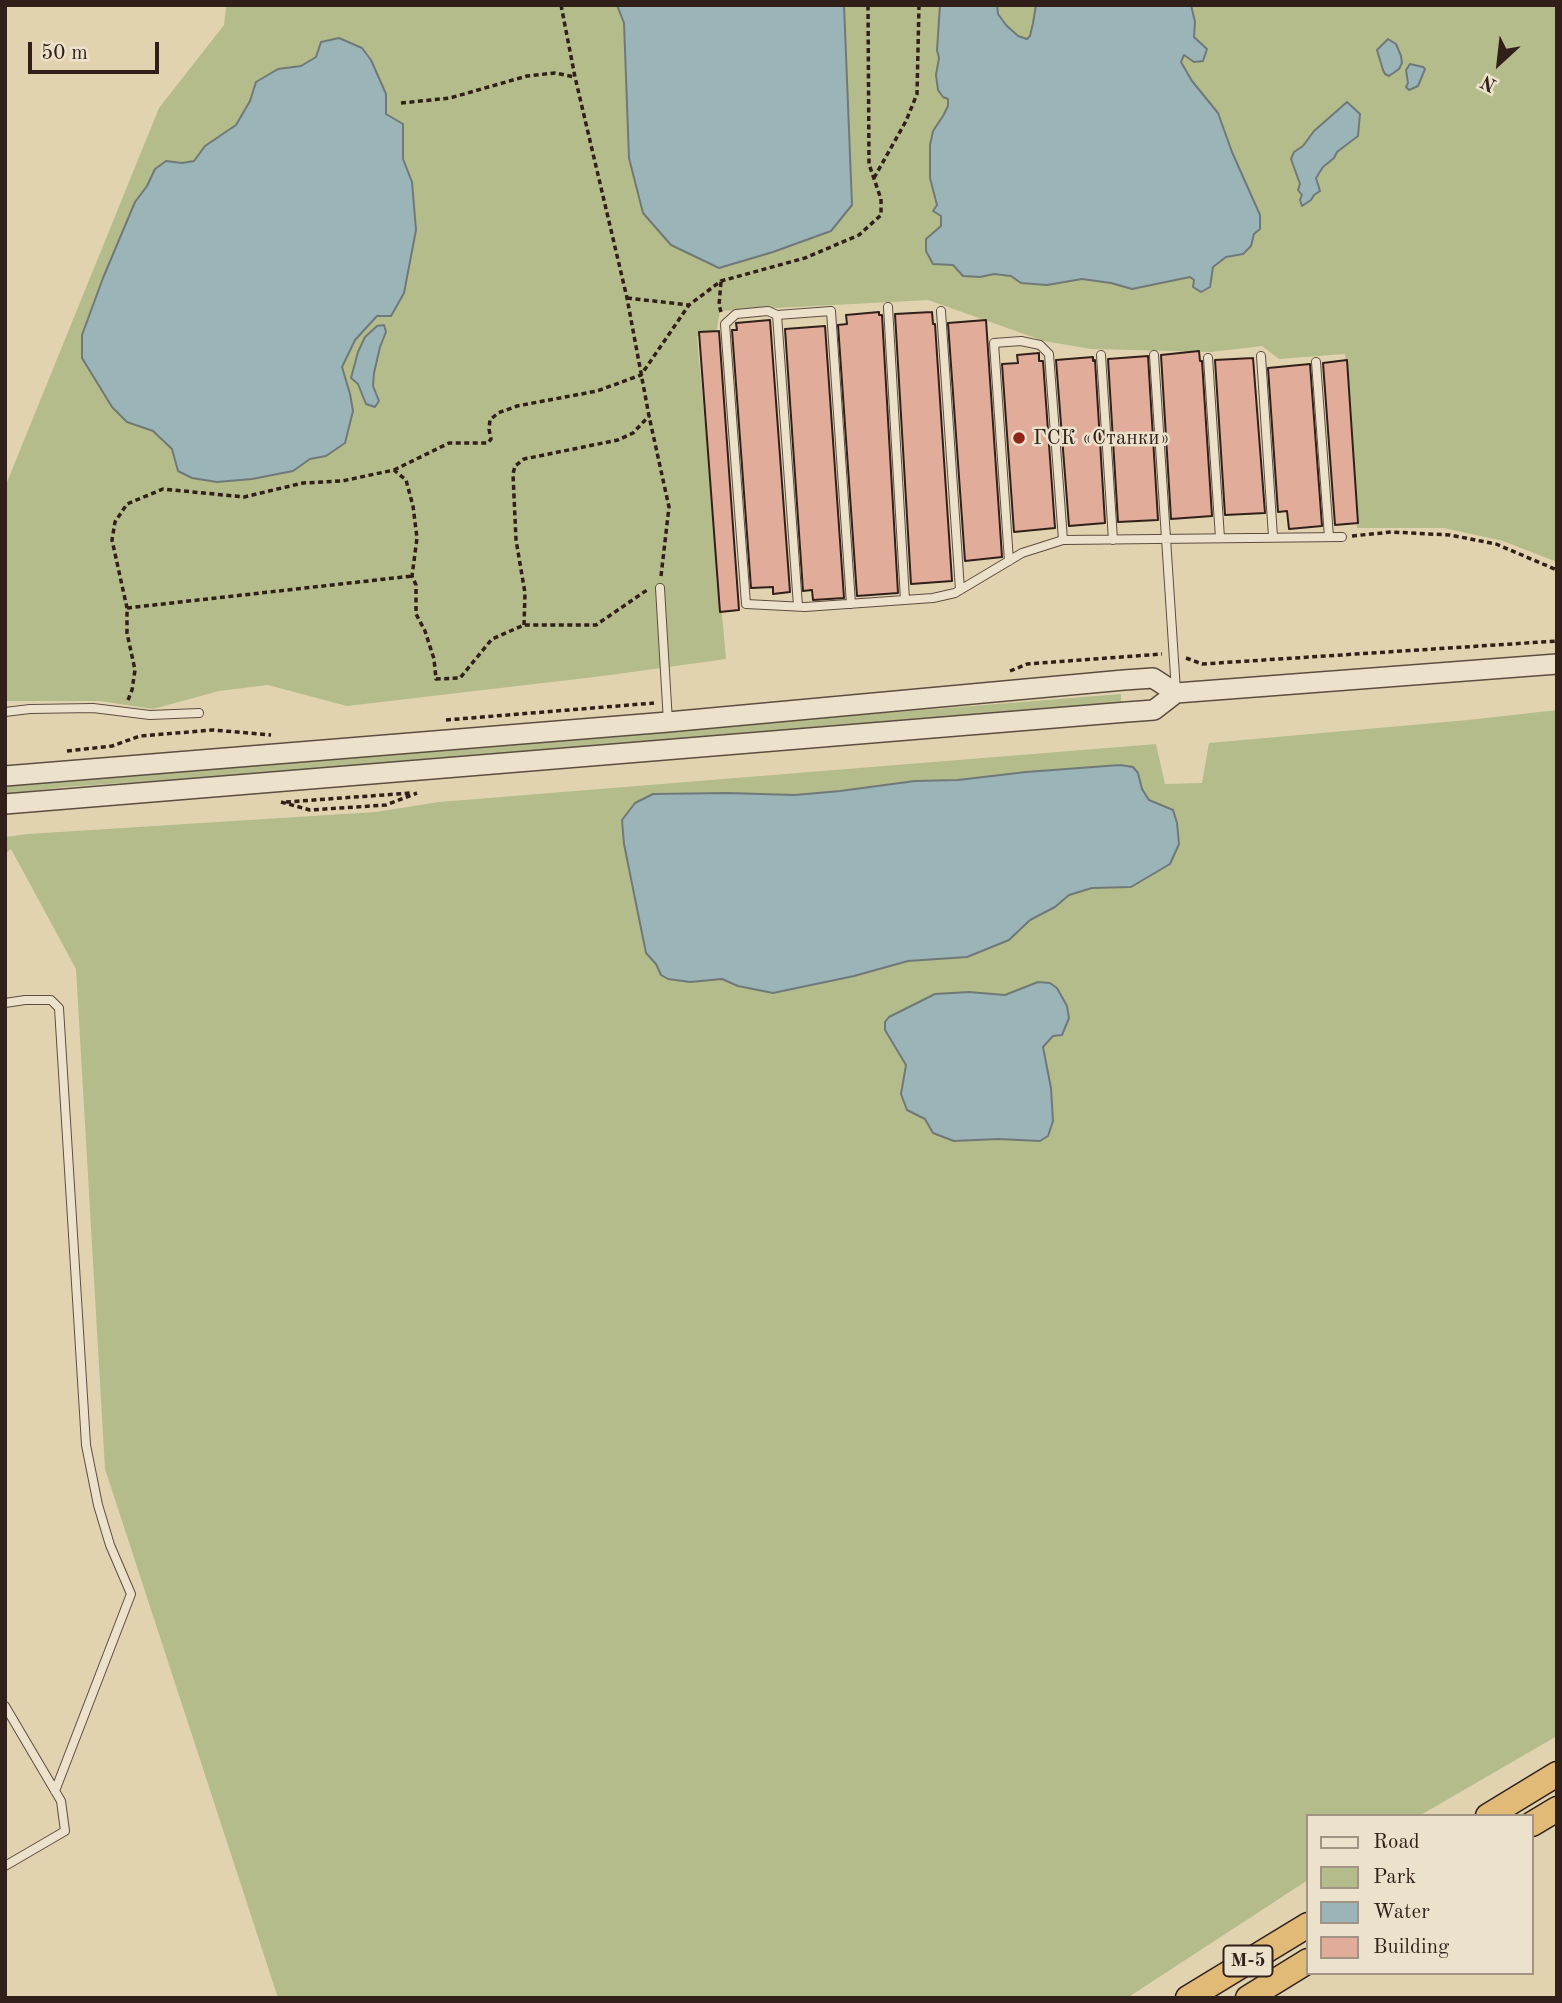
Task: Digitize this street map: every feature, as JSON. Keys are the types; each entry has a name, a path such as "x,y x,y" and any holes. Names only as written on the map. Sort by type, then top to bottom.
{"highway":[{"path":"1491,1814 1557,1774"},
{"path":"1534,1823 1557,1809"},
{"name":"М-5","path":"1188,1998 1306,1926"},
{"name":"М-5","path":"1248,1998 1306,1962"}],"street":[{"path":"5,804 1154,710 1176,693 1557,664"},
{"path":"5,776 668,722 1153,678 1176,693"}],"lane":[{"path":"888,306 905,600"},
{"path":"851,604 831,311 777,315 768,311 736,314 725,324 746,604 805,607 851,604 905,600 955,593 1022,553 1063,540 1342,537"},
{"path":"941,311 960,590"},
{"path":"777,315 798,606"},
{"path":"1009,561 994,343 1021,341 1040,345 1049,354 1063,540"},
{"path":"1101,355 1112,540"},
{"path":"1154,355 1176,693"},
{"path":"1261,356 1273,537"},
{"path":"1208,358 1220,538"},
{"path":"1316,362 1329,537"},
{"path":"660,588 668,722"},
{"path":"5,712 93,708 150,715 199,713"},
{"path":"5,1003 51,1000 59,1008 86,1445 110,1545 131,1594 55,1791"},
{"path":"5,1706 61,1801 65,1831 5,1866"}],"path":[{"path":"394,470 406,480 413,506 417,538 412,576 416,585 416,614 434,659 436,679 460,678 492,639 524,625 596,625 638,595 649,589 660,588 669,507 561,5"},
{"path":"124,712 132,690 135,670 127,633 127,608 112,540 115,522 127,504 163,489 244,497 303,483 342,481 394,470 449,443 488,443 491,439 490,420 498,413 597,391 641,375 689,305 721,281 805,258 859,235 881,215 881,199 869,163 868,5"},
{"path":"874,178 906,121 917,94 919,5"},
{"path":"401,103 450,98 527,76 555,73 575,77"},
{"path":"721,281 719,305 725,324"},
{"path":"626,298 689,305"},
{"path":"524,625 525,593 516,540 513,474 515,466 524,459 618,440 633,433 649,416"},
{"path":"1342,537 1391,532 1450,535 1496,544 1557,570"},
{"path":"127,608 412,576"},
{"path":"417,793 386,805 310,810 281,802 417,793"}],"green space":[{"path":"223,5 1557,5 1557,562 1503,541 1444,528 1357,528 1345,354 1279,359 1262,346 1211,352 1091,349 1044,341 928,300 720,311 716,334 697,336 726,659 347,706 268,685 219,691 153,709 100,701 5,701 5,487 159,108 224,25 226,7"},
{"path":"1121,694 1121,704 341,768 65,787 5,794 5,784"},
{"path":"1557,710 1557,1736 1422,1814 1306,1814 1306,1881 1127,1998 278,1998 105,1469 76,969 11,849 5,854 5,837 376,812 439,802 1156,744 1165,784 1202,783 1209,743"}],"water":[{"path":"617,5 844,5 852,205 831,231 719,268 671,245 643,213 629,158 624,23"},
{"path":"940,5 997,5 998,14 1006,25 1018,36 1027,39 1030,36 1036,5 1191,5 1195,22 1194,37 1207,49 1203,61 1194,62 1184,55 1181,62 1192,81 1218,113 1260,215 1260,229 1254,234 1251,246 1243,254 1226,257 1213,267 1210,287 1201,292 1193,287 1194,280 1190,277 1132,289 1082,279 1047,285 1021,283 1011,276 994,274 963,276 953,265 933,264 926,251 926,239 941,226 941,216 933,211 937,205 930,178 930,145 933,131 948,106 948,99 938,90 936,75"},
{"path":"339,38 362,48 371,60 386,94 386,114 403,124 403,159 412,182 416,230 404,293 391,316 377,316 355,340 342,367 353,411 345,443 326,456 310,459 293,471 217,482 192,478 178,471 172,449 153,431 127,422 112,407 82,358 82,335 135,202 155,169 166,161 194,161 205,146 236,125 250,101 256,82 278,69 301,66 316,57 321,42"},
{"path":"1388,39 1396,44 1402,63 1399,69 1389,76 1383,70 1377,50"},
{"path":"1410,64 1425,69 1418,86 1409,90 1406,87 1406,70"},
{"path":"1347,102 1360,114 1358,136 1323,167 1316,178 1320,191 1302,206 1302,195 1298,190 1300,184 1291,159 1294,152"},
{"path":"384,325 386,332 374,373 373,386 379,401 375,407 366,404 358,384 351,378 365,337 377,326"},
{"path":"1120,765 1133,767 1138,773 1142,789 1149,800 1173,810 1179,844 1170,864 1131,887 1092,888 1069,895 1055,907 1030,920 1009,940 967,957 908,961 854,976 773,993 738,986 722,979 690,982 668,979 661,975 646,953 624,844 622,820 635,803 653,794 795,795 915,781 958,780"},
{"path":"1038,982 1050,983 1057,988 1067,1006 1069,1018 1062,1035 1053,1036 1043,1047 1051,1088 1053,1121 1048,1136 1040,1141 954,1141 933,1133 925,1119 907,1110 901,1094 906,1065 885,1030 885,1022 889,1017 935,994 969,992 1005,995"}],"building":[{"path":"879,312 879,315 882,315 898,593 857,596 838,325 847,324 846,315"},
{"path":"932,312 935,324 952,581 911,584 895,314"},
{"path":"770,320 790,592 773,594 773,587 751,588 732,330 737,330 736,323"},
{"path":"986,320 1002,557 965,561 948,323"},
{"path":"825,326 844,598 813,600 812,590 803,591 785,329"},
{"path":"719,331 739,610 720,612 699,332"},
{"path":"1199,351 1202,361 1212,516 1171,519 1161,355"},
{"path":"1039,353 1039,361 1043,361 1055,528 1014,532 1002,364 1018,363 1017,355"},
{"path":"1148,356 1158,520 1118,522 1108,359"},
{"path":"1093,357 1105,523 1069,526 1056,360"},
{"path":"1253,358 1265,513 1225,515 1215,360"},
{"path":"1347,360 1358,523 1335,525 1323,363"},
{"path":"1310,364 1322,526 1289,529 1287,511 1278,512 1268,368"}],"place":[{"name":"ГСК «Станки»","path":"1019,438"}]}
